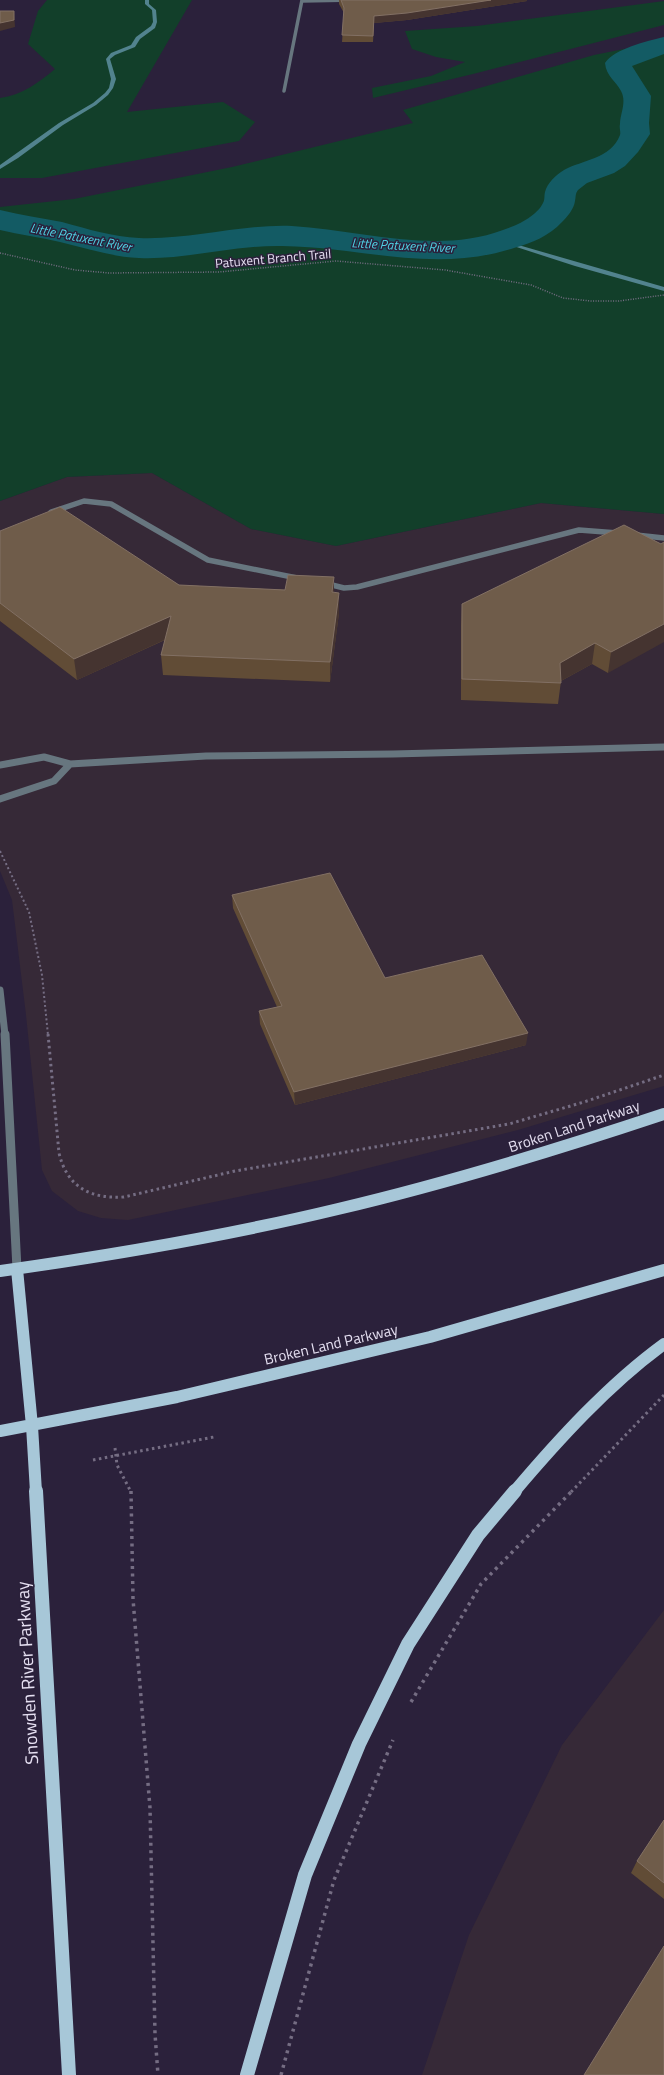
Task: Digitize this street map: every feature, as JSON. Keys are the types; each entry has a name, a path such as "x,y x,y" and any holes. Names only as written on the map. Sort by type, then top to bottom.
{"main road":[{"name":"Broken Land Parkway","path":"0,1272 170,1244 383,1199 581,1143 664,1114"},
{"name":"Snowden River Parkway","path":"17,1269 32,1426 69,2075"},
{"name":"Broken Land Parkway","path":"0,1431 177,1397 430,1337 664,1270"},
{"path":"247,2075 305,1875 359,1744 408,1644 478,1535 554,1444 642,1360 664,1344"}],"street":[{"path":"284,91 302,0 354,0"},
{"path":"41,515 84,501 111,504 126,511 208,560 306,580"},
{"path":"314,581 344,588 357,587 579,530 664,538"},
{"path":"0,765 44,757 70,764 206,756 393,754 664,747"},
{"path":"0,799 54,781 70,764"},
{"path":"0,990 5,1028 17,1269"}],"path":[{"name":"Patuxent Branch Trail","path":"0,253 75,270 109,273 219,272 336,261 412,266 531,285 563,298 598,301 664,296"},
{"path":"0,851 29,912 36,942 42,974 59,1153 63,1168 68,1177 95,1195 114,1198 124,1197 235,1171 509,1124 584,1102 664,1075"},
{"path":"407,1710 481,1584 616,1447 664,1395"},
{"path":"93,1460 214,1436"},
{"path":"115,1448 117,1465 131,1492 133,1599 150,1808 155,2034 158,2075"},
{"path":"281,2075 334,1880 394,1738"}],"shaded area":[{"path":"152,473 251,529 336,546 541,503 664,514 664,1086 518,1130 329,1178 128,1220 101,1218 78,1211 52,1191 42,1170 26,1015 12,900 0,871 0,501 67,477"},
{"path":"664,1610 664,2075 422,2075 469,1935 562,1745"}],"green space":[{"path":"47,0 192,0 127,112 223,102 255,122 239,141 42,178 0,178 0,98 29,88 55,69 28,44 38,11"},
{"path":"664,1 664,25 373,98 372,88 431,76 465,62 436,57 412,49 405,31 477,26"},
{"path":"664,41 664,514 541,503 336,546 251,529 152,473 67,477 0,501 0,207 74,199 232,167 413,123 403,110 594,55"}],"building":[{"path":"341,0 491,0 407,13 374,16 373,36 342,35 344,8"},
{"path":"0,11 14,11 14,20 0,23"},
{"path":"60,507 179,585 285,590 288,575 334,577 332,592 339,593 330,662 161,655 171,616 74,659 0,603 0,531"},
{"path":"624,525 661,544 664,542 664,624 611,652 595,643 560,663 561,683 462,679 462,604"},
{"path":"330,873 385,978 482,955 528,1033 294,1092 259,1011 282,1006 232,895"},
{"path":"664,1820 664,1883 637,1861"},
{"path":"664,1946 664,2075 584,2075"}],"waterway":[{"path":"0,167 61,124 95,104 106,94 111,88 114,79 108,59 113,54 133,46 138,38 153,27 155,22 153,14 154,10 147,4 147,0"},
{"name":"Little Patuxent River","path":"0,220 60,232 112,245 139,248 185,246 267,236 312,237 400,248 430,250 459,250 488,246 516,237 540,224 556,209 561,190 566,183 578,175 609,163 624,151 635,134 634,123 638,101 633,87 623,76 618,63 629,57 664,45"},
{"path":"503,241 577,265 664,289"}]}
